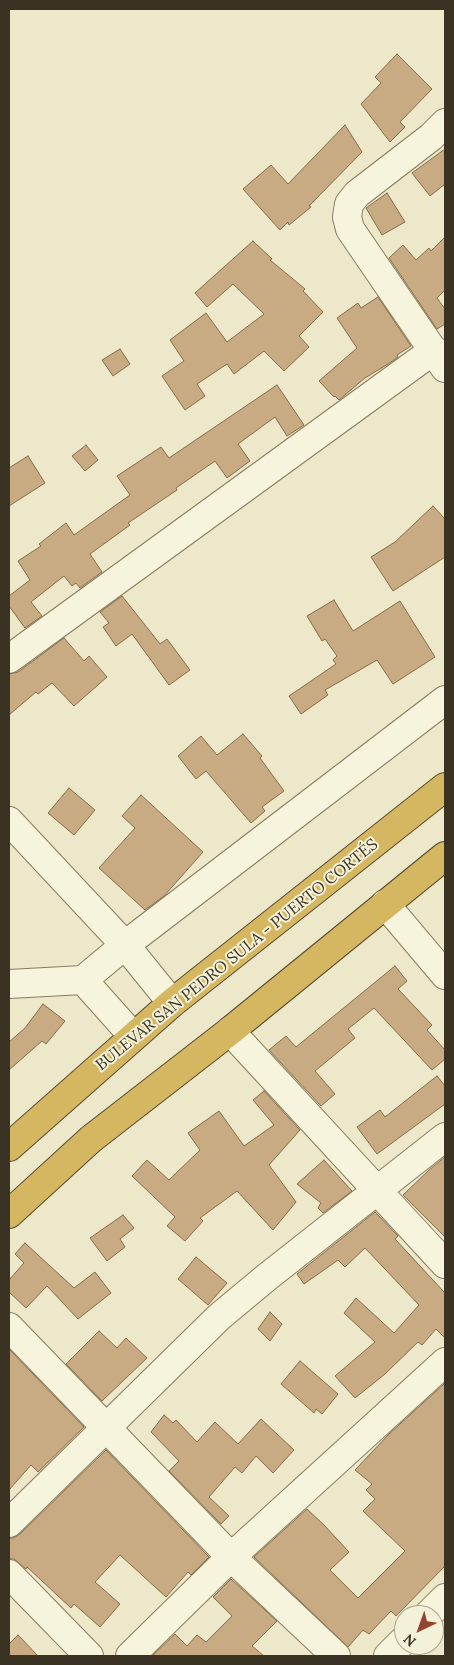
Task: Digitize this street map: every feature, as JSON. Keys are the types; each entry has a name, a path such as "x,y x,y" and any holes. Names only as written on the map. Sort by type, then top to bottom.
{"highway":[{"name":"BULEVAR SAN PEDRO SULA - PUERTO CORTÉS","path":"9,1147 172,1003 445,787"},
{"path":"9,1214 91,1139 230,1031 445,856"}],"street":[{"path":"9,659 439,359 350,229 347,217 349,204 356,194 431,137 445,122"},
{"path":"9,984 83,980 125,945 445,700"},
{"path":"9,821 125,945 172,1003"},
{"path":"386,904 445,975"},
{"path":"83,980 133,1036"},
{"path":"230,1031 445,1264"},
{"path":"9,1523 219,1317 445,1137"},
{"path":"9,1327 231,1557 336,1656"},
{"path":"130,1656 231,1557 445,1362"},
{"path":"9,1574 89,1656"}],"building":[{"path":"397,54 432,89 400,122 405,127 390,142 361,104 381,83 375,77"},
{"path":"345,125 362,152 309,206 311,207 289,225 288,222 280,230 243,189 271,165 288,184"},
{"path":"445,149 445,184 430,196 412,173"},
{"path":"387,193 405,222 382,235 366,208"},
{"path":"445,237 445,290 437,298 445,309 445,324 437,329 389,258 403,245 416,260 429,248 431,251"},
{"path":"253,241 272,259 270,260 305,289 303,291 323,312 299,336 309,347 284,371 264,351 234,374 227,364 197,384 205,396 185,410 162,376 184,361 170,340 206,313 227,342 264,314 233,284 207,307 195,293"},
{"path":"378,297 411,346 397,355 398,357 388,364 365,378 339,400 319,381 357,348 337,318 358,303 361,308"},
{"path":"120,349 130,364 113,376 102,360"},
{"path":"277,385 304,425 287,436 275,417 238,444 250,461 227,478 215,461 176,488 177,490 128,523 130,525 90,554 102,572 80,588 76,583 72,586 64,576 31,602 42,616 25,628 9,606 9,596 30,580 18,561 41,546 39,544 66,523 74,535 130,495 117,476 161,447 169,458"},
{"path":"86,445 98,460 85,471 72,456"},
{"path":"28,456 45,483 9,506 9,468"},
{"path":"433,506 445,519 445,557 393,591 371,557 395,542"},
{"path":"122,596 160,644 167,639 190,670 169,685 132,634 116,646 103,627 109,623 100,612"},
{"path":"334,600 353,631 400,601 435,657 393,684 377,660 325,690 328,695 301,714 289,696 336,664 333,660 337,656 325,639 322,641 307,616"},
{"path":"64,638 84,661 89,656 107,677 74,706 52,683 38,694 36,692 9,715 9,674 18,672"},
{"path":"243,734 262,756 260,758 284,791 262,807 265,811 251,823 206,771 196,779 178,756 201,736 217,755"},
{"path":"69,788 95,810 74,835 48,813"},
{"path":"141,795 203,852 164,896 145,910 99,868 135,828 122,816"},
{"path":"395,966 407,981 398,989 432,1025 427,1030 445,1050 445,1059 432,1070 374,1008 348,1029 355,1038 315,1071 335,1094 321,1106 269,1050 286,1036 296,1047"},
{"path":"43,1004 65,1021 46,1044 42,1041 9,1070 9,1042 25,1028"},
{"path":"437,1076 445,1086 445,1104 377,1154 357,1127 380,1110 385,1117"},
{"path":"264,1091 300,1130 269,1165 296,1202 273,1230 237,1191 200,1218 203,1221 185,1241 167,1226 175,1217 132,1176 147,1160 169,1180 200,1150 188,1133 219,1111 244,1146 274,1125 253,1100"},
{"path":"445,1157 445,1237 403,1195"},
{"path":"324,1160 352,1191 323,1213 318,1208 321,1203 297,1184"},
{"path":"375,1212 398,1236 395,1239 445,1293 445,1338 436,1329 422,1345 418,1342 385,1374 355,1398 335,1376 375,1342 344,1313 356,1298 394,1333 419,1305 365,1248 345,1267 338,1260 304,1284 297,1274"},
{"path":"123,1215 134,1228 120,1239 125,1247 107,1261 90,1238"},
{"path":"25,1243 74,1288 95,1272 111,1293 78,1319 47,1286 26,1308 9,1292 9,1280 24,1263 15,1254"},
{"path":"196,1257 227,1283 208,1305 178,1279"},
{"path":"270,1312 282,1324 270,1341 258,1329"},
{"path":"99,1331 117,1348 126,1338 147,1358 102,1401 66,1364"},
{"path":"9,1349 84,1427 38,1472 31,1465 9,1490"},
{"path":"300,1361 338,1394 322,1414 316,1409 314,1413 281,1384"},
{"path":"445,1383 445,1566 407,1605 394,1605 394,1614 391,1611 369,1634 363,1630 348,1647 254,1557 307,1509 349,1552 330,1570 358,1598 405,1551 363,1511 375,1499 366,1490 372,1484 355,1470 389,1434"},
{"path":"164,1415 173,1423 176,1420 197,1442 215,1422 238,1444 261,1419 294,1450 273,1473 256,1456 242,1473 235,1467 209,1497 229,1516 221,1524 169,1471 179,1461 151,1432"},
{"path":"106,1450 209,1557 191,1575 188,1572 166,1597 120,1555 95,1582 120,1604 100,1627 74,1604 71,1608 27,1567 26,1569 14,1559 9,1559 9,1538 20,1534"},
{"path":"231,1579 277,1621 252,1646 264,1656 152,1656 175,1634 187,1646 197,1635 206,1642 232,1616 213,1597"},
{"path":"18,1635 38,1656 9,1656 9,1644"}]}
